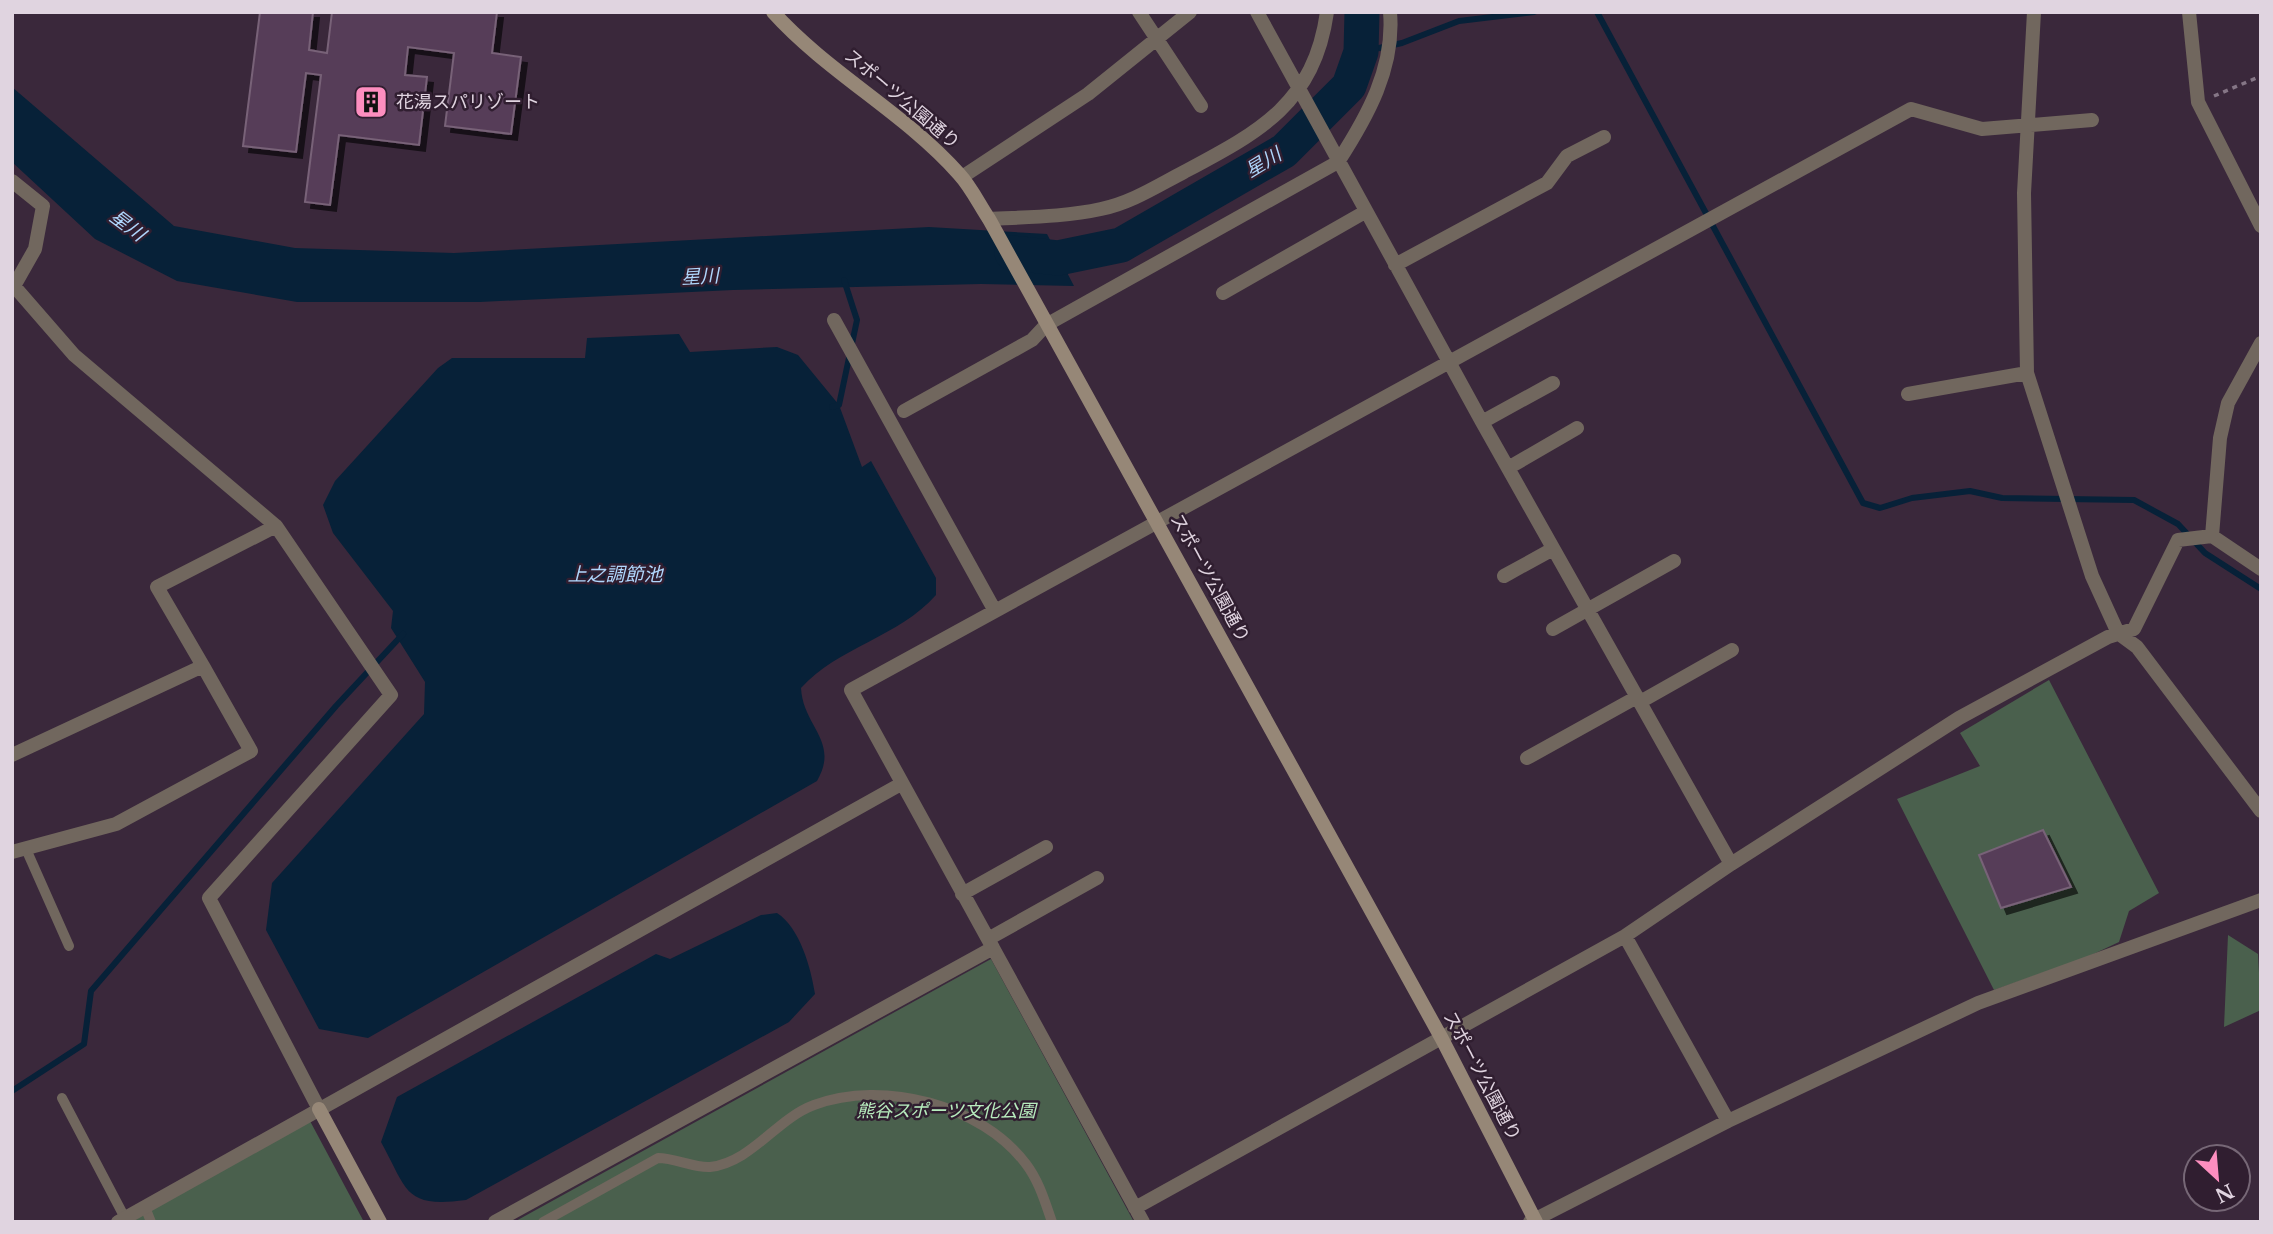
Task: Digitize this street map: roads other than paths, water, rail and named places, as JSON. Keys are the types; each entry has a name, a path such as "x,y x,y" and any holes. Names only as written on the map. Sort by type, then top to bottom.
{"street":[{"name":"スポーツ公園通り","path":"774,12 814,51 939,153 962,177 989,219 1442,1039 1533,1221"},
{"path":"1139,12 1201,106"},
{"path":"962,177 1088,94 1190,12"},
{"path":"1257,12 1365,212 1731,864"},
{"path":"989,219 1100,210 1130,201 1240,142 1281,112 1299,87 1314,62 1324,35 1327,12"},
{"path":"904,411 1032,340 1043,319 1338,162 1364,122 1387,59 1392,31 1390,12"},
{"path":"2034,12 2024,193 2027,373 2068,508 2092,576 2118,633 2137,647 2261,811"},
{"path":"2189,12 2198,102 2261,226"},
{"path":"1143,1222 851,690 1911,109 1982,130 2092,120"},
{"path":"1395,265 1547,183 1567,156 1604,137"},
{"path":"12,181 43,206 35,249 14,286 74,355 276,526 391,695 209,898 380,1222"},
{"path":"1223,293 1365,212"},
{"path":"834,320 996,611"},
{"path":"2208,537 2220,438 2228,403 2261,343"},
{"path":"1908,394 2027,373"},
{"path":"1482,422 1553,383"},
{"path":"1508,468 1577,428"},
{"path":"19,850 116,824 251,751 157,587 276,526"},
{"path":"1135,1208 1625,936 1731,864 1959,718 2118,633 2134,629 2178,540 2208,537 2261,569"},
{"path":"1504,576 1553,549"},
{"path":"1553,629 1674,561"},
{"path":"1527,758 1732,650"},
{"path":"12,755 203,666"},
{"path":"122,1220 901,784"},
{"path":"962,894 1046,847"},
{"path":"495,1222 990,944 1097,878"},
{"path":"1533,1221 1728,1121 1978,1003 2261,900"},
{"path":"1625,936 1728,1121"}],"lane":[{"path":"19,850 69,946"},
{"path":"543,1222 658,1158 708,1167 721,1163 742,1156 789,1119 813,1105 850,1096 915,1100 950,1109 977,1122 1007,1142 1027,1165 1043,1193 1052,1222"},
{"path":"62,1098 122,1220"},
{"path":"145,1207 151,1222"}],"water":[{"path":"12,87 174,226 295,248 454,253 929,227 1047,234 1074,286 981,284 733,290 480,302 297,302 177,281 95,239 12,162"},
{"name":"上之調節池","path":"679,334 690,352 777,347 798,355 839,405 862,467 871,461 936,578 936,595 904,621 832,662 801,688 803,702 823,744 823,767 817,781 368,1038 319,1029 266,930 272,883 424,714 425,682 391,628 393,611 333,533 323,505 335,481 438,368 452,358 585,358 587,338"},
{"path":"777,913 798,938 811,972 815,994 789,1022 466,1200 430,1201 419,1198 403,1184 381,1142 397,1097 656,954 670,959 761,915"}],"waterway":[{"name":"星川","path":"1012,253 1058,258 1121,245 1284,151 1349,86 1361,52 1362,12"},
{"path":"1361,52 1402,43 1459,21 1534,12"},
{"path":"1597,12 1863,503 1880,508 1912,498 1970,491 2002,498 2134,500 2178,524 2205,553 2261,589"},
{"path":"832,407 839,405 857,320 844,280"},
{"path":"12,1091 84,1044 91,991 336,706 403,634"}],"place":[{"name":"花湯スパリゾート","path":"371,102"}],"park label":[{"name":"熊谷スポーツ文化公園","path":"946,1111"}]}
